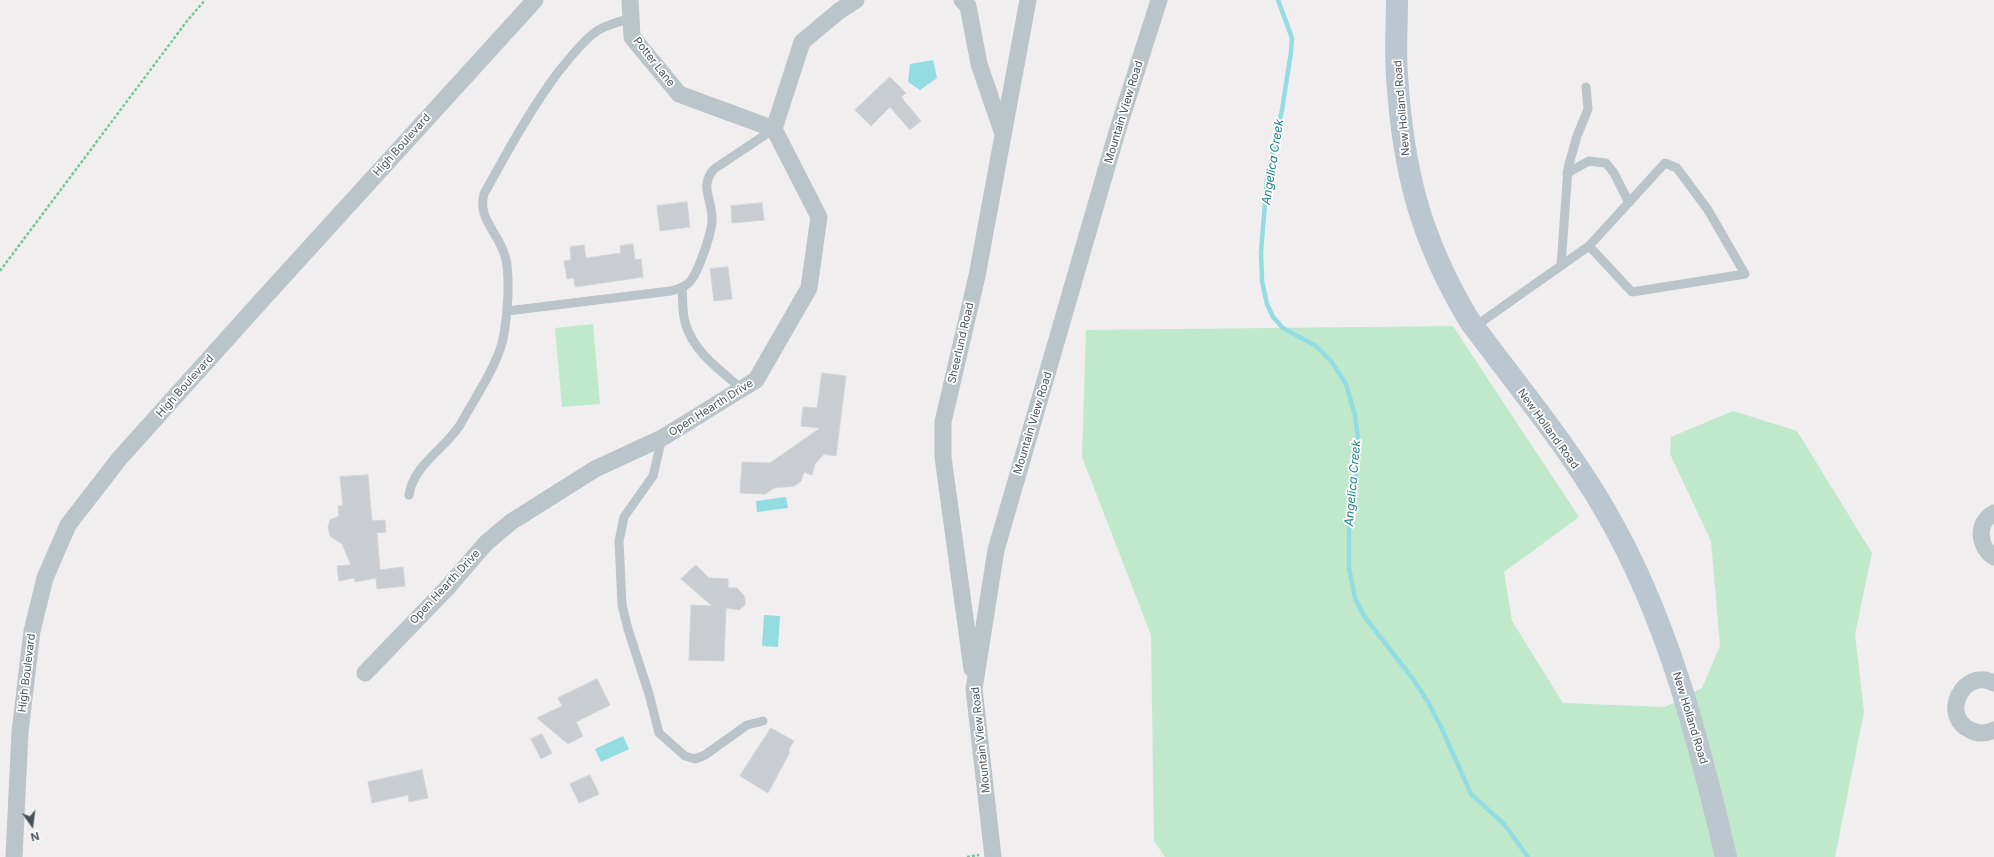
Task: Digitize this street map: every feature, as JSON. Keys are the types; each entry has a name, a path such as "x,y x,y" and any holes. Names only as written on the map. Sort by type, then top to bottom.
{"main road":[{"name":"New Holland Road","path":"1397,0 1397,74 1402,136 1416,202 1438,264 1474,327 1585,478 1606,511 1632,559 1659,622 1677,673 1694,728 1726,857"}],"street":[{"name":"High Boulevard","path":"14,857 20,732 32,631 45,578 68,525 99,484 140,436 266,295 535,0"},
{"name":"Potter Lane","path":"630,0 632,37 679,94 774,128"},
{"path":"774,128 802,42 839,11 856,0"},
{"path":"962,0 968,6 978,64 1003,132"},
{"name":"Sheerlund Road","path":"974,688 943,457 942,422 977,276 1028,0"},
{"name":"Mountain View Road","path":"993,857 974,688 996,550 1115,139 1159,0"},
{"name":"Open Hearth Drive","path":"365,673 448,587 486,543 511,522 595,469 662,438 756,380 809,288 819,217 774,128"},
{"path":"1994,513 1985,521 1981,529 1983,546 1989,554 1994,557"},
{"path":"1994,683 1981,680 1972,682 1961,690 1955,703 1959,721 1965,728 1975,732 1984,733 1994,730"}],"lane":[{"path":"409,495 416,475 453,436 502,345 507,311 507,267 505,254 484,214 484,194 526,120 545,90 570,58 594,33 603,28 631,18"},
{"path":"1560,266 1567,173 1577,136 1588,108 1586,87"},
{"path":"507,311 671,291 682,288 692,280 709,236 712,218 706,183 708,176 714,169 774,128"},
{"path":"1567,173 1588,162 1606,163 1614,173 1629,202"},
{"path":"1474,327 1589,246 1665,163 1677,168 1708,210 1745,274 1632,292 1589,246"},
{"path":"682,288 685,322 704,358 742,389"},
{"path":"662,438 653,476 624,517 619,540 622,605 628,629 649,694 659,734 685,756 696,759 704,756 747,725 763,721"}],"path":[{"path":"0,271 187,21 205,0"}],"green space":[{"path":"593,324 600,404 562,407 555,328"},
{"path":"1453,326 1579,517 1504,572 1512,621 1563,703 1665,707 1702,688 1720,646 1711,541 1670,454 1671,437 1733,411 1797,431 1872,553 1855,634 1864,712 1835,857 1165,857 1154,841 1151,635 1082,457 1086,330"}],"water":[{"path":"933,60 937,78 920,90 908,82 910,64"},
{"path":"786,497 788,508 757,512 756,501"},
{"path":"764,615 780,616 778,647 762,646"},
{"path":"623,736 629,749 601,762 595,749"}],"building":[{"path":"890,77 906,93 901,97 921,121 910,130 890,107 871,126 855,110"},
{"path":"687,202 690,227 660,231 657,206"},
{"path":"762,203 764,220 732,223 731,206"},
{"path":"633,244 635,260 641,259 643,277 575,287 574,278 567,279 564,261 571,260 570,247 584,245 586,258 621,253 620,246"},
{"path":"728,267 732,299 714,301 710,269"},
{"path":"822,373 846,376 836,456 824,454 815,464 812,475 804,472 801,481 794,486 774,488 765,494 740,493 742,462 770,463 820,428 801,426 803,407 817,408"},
{"path":"368,475 372,521 385,520 386,532 377,533 380,570 403,567 405,586 377,589 376,578 355,582 354,578 339,581 337,566 351,565 342,544 330,536 328,527 330,520 339,516 338,506 343,506 340,477"},
{"path":"696,565 709,578 728,579 728,588 737,588 745,597 745,605 739,610 726,608 724,661 689,660 691,605 712,606 681,579"},
{"path":"597,679 610,705 576,722 583,736 568,744 537,718 562,706 558,698"},
{"path":"771,728 794,741 788,751 790,752 768,793 740,776"},
{"path":"542,734 552,753 541,759 531,739"},
{"path":"422,770 428,798 409,802 408,795 372,803 368,782"},
{"path":"590,775 599,794 579,803 570,784"}],"waterway":[{"name":"Angelica Creek","path":"1278,0 1292,38 1282,110 1267,179 1261,252 1262,281 1267,304 1273,317 1283,328 1316,346 1331,361 1346,384 1355,415 1358,439 1356,477 1349,528 1349,568 1355,598 1364,616 1413,679 1428,702 1471,794 1504,824 1528,857"}]}
